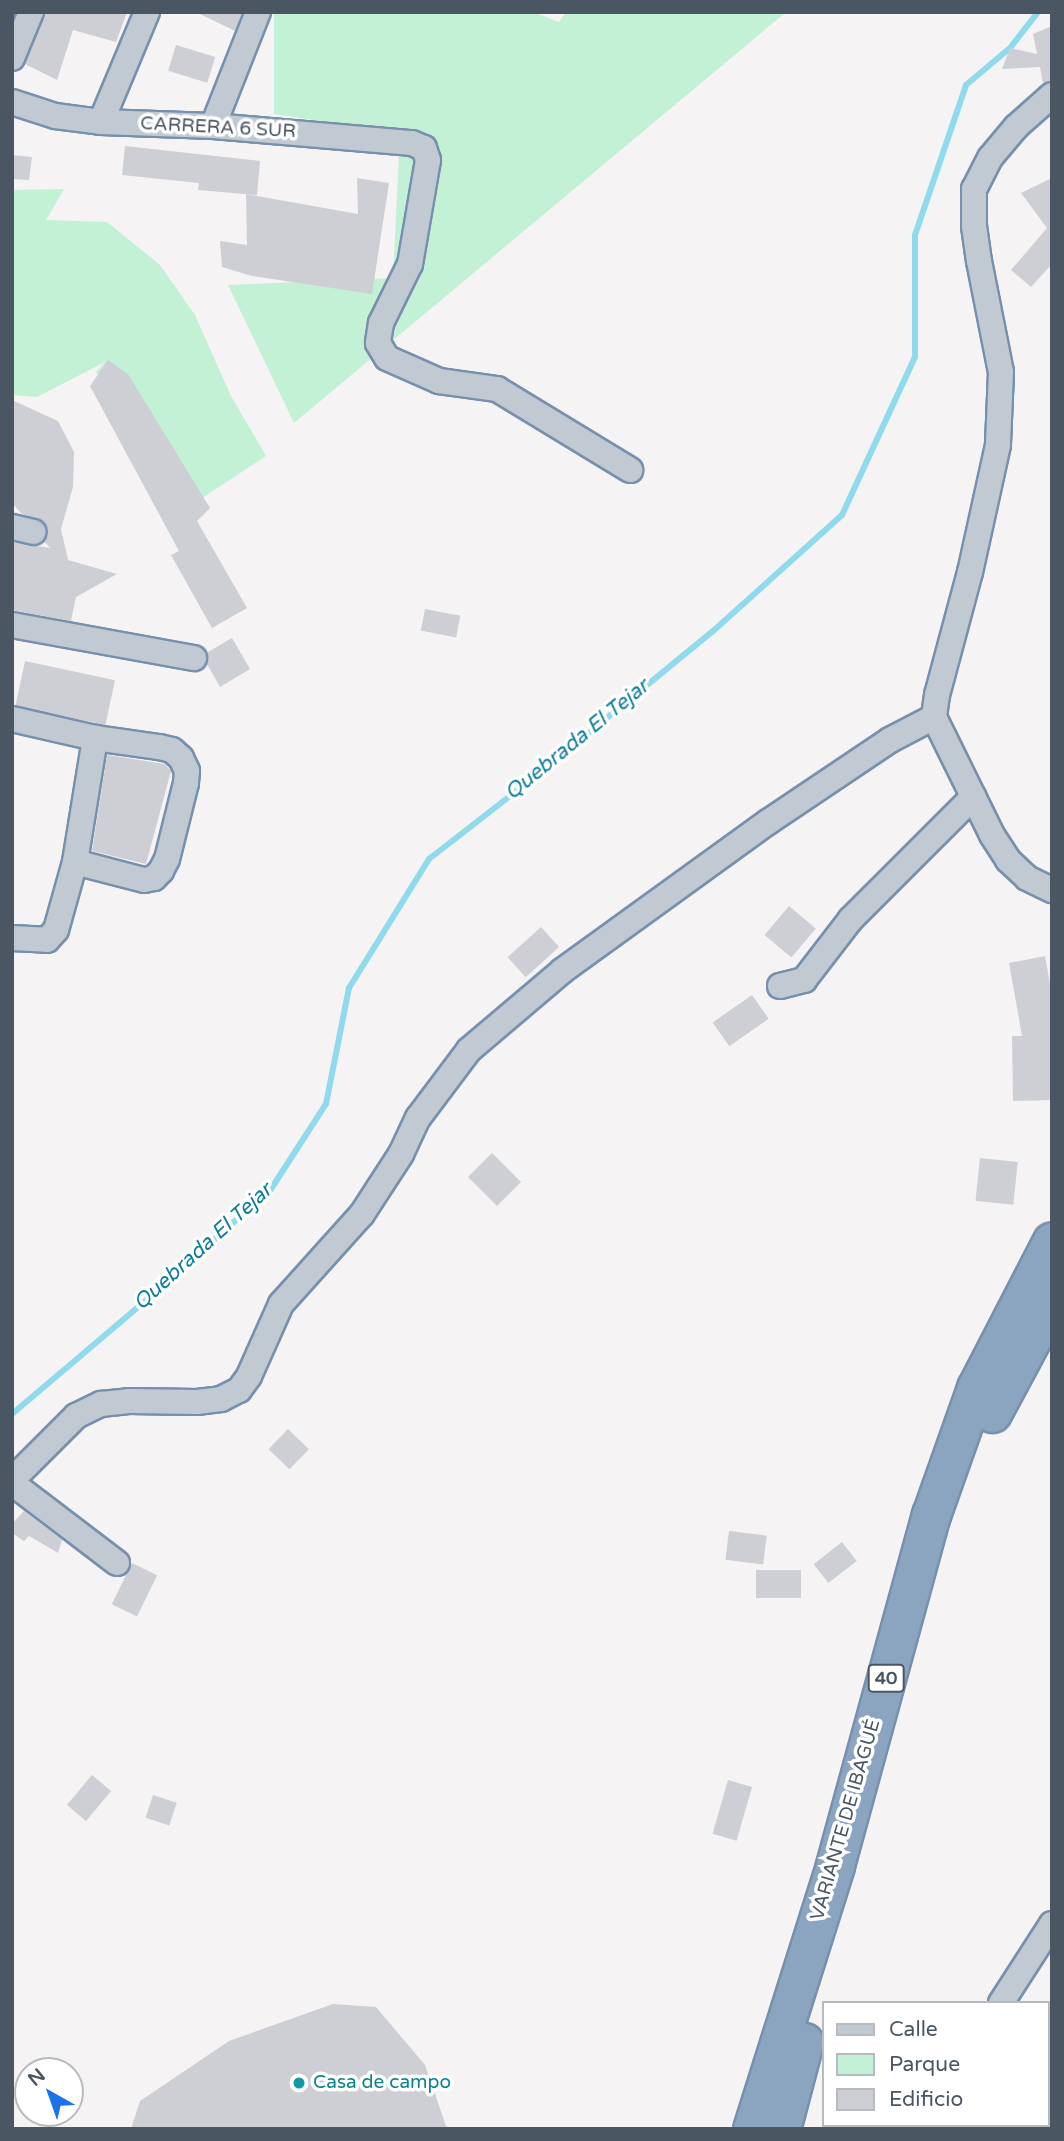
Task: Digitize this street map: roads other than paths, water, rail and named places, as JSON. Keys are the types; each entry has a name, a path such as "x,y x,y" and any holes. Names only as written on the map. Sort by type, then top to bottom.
{"highway":[{"name":"VARIANTE DE IBAGUÉ","path":"752,2129 835,1865 931,1515 976,1388 1050,1238"},
{"name":"VARIANTE DE IBAGUÉ","path":"780,2129 955,1505 999,1396 1052,1301"}],"street":[{"path":"12,58 31,12"},
{"path":"101,122 147,12"},
{"path":"213,126 258,12"},
{"path":"1052,95 1016,127 990,158 974,189 974,226 979,261 1001,372 1001,411 992,478 937,695 934,717 973,797 1008,860 1027,878 1052,890"},
{"name":"CARRERA 6 SUR","path":"12,102 55,116 101,122 213,126 412,144 424,148 428,160 410,264 381,323 378,343 387,358 439,381 498,389 631,470"},
{"path":"13,627 194,658"},
{"path":"117,1563 12,1481 76,1416 101,1404 129,1401 197,1402 221,1399 239,1390 249,1376 281,1304 362,1214 401,1154 418,1118 469,1050 562,971 768,822 890,740 934,717"},
{"path":"12,719 95,738 172,750 181,758 187,771 167,859 154,878 144,880 75,862"},
{"path":"12,938 47,940 60,918 75,862 95,738"},
{"path":"780,986 804,980 852,919 973,797"},
{"path":"1002,2001 1052,1924"}],"waterway":[{"name":"Quebrada El Tejar","path":"12,1414 143,1303 271,1189 326,1104 349,988 429,859 712,632 842,515 915,357 915,235 966,85 1010,48 1038,12"}],"place":[{"name":"Casa de campo","path":"299,2083"}]}
